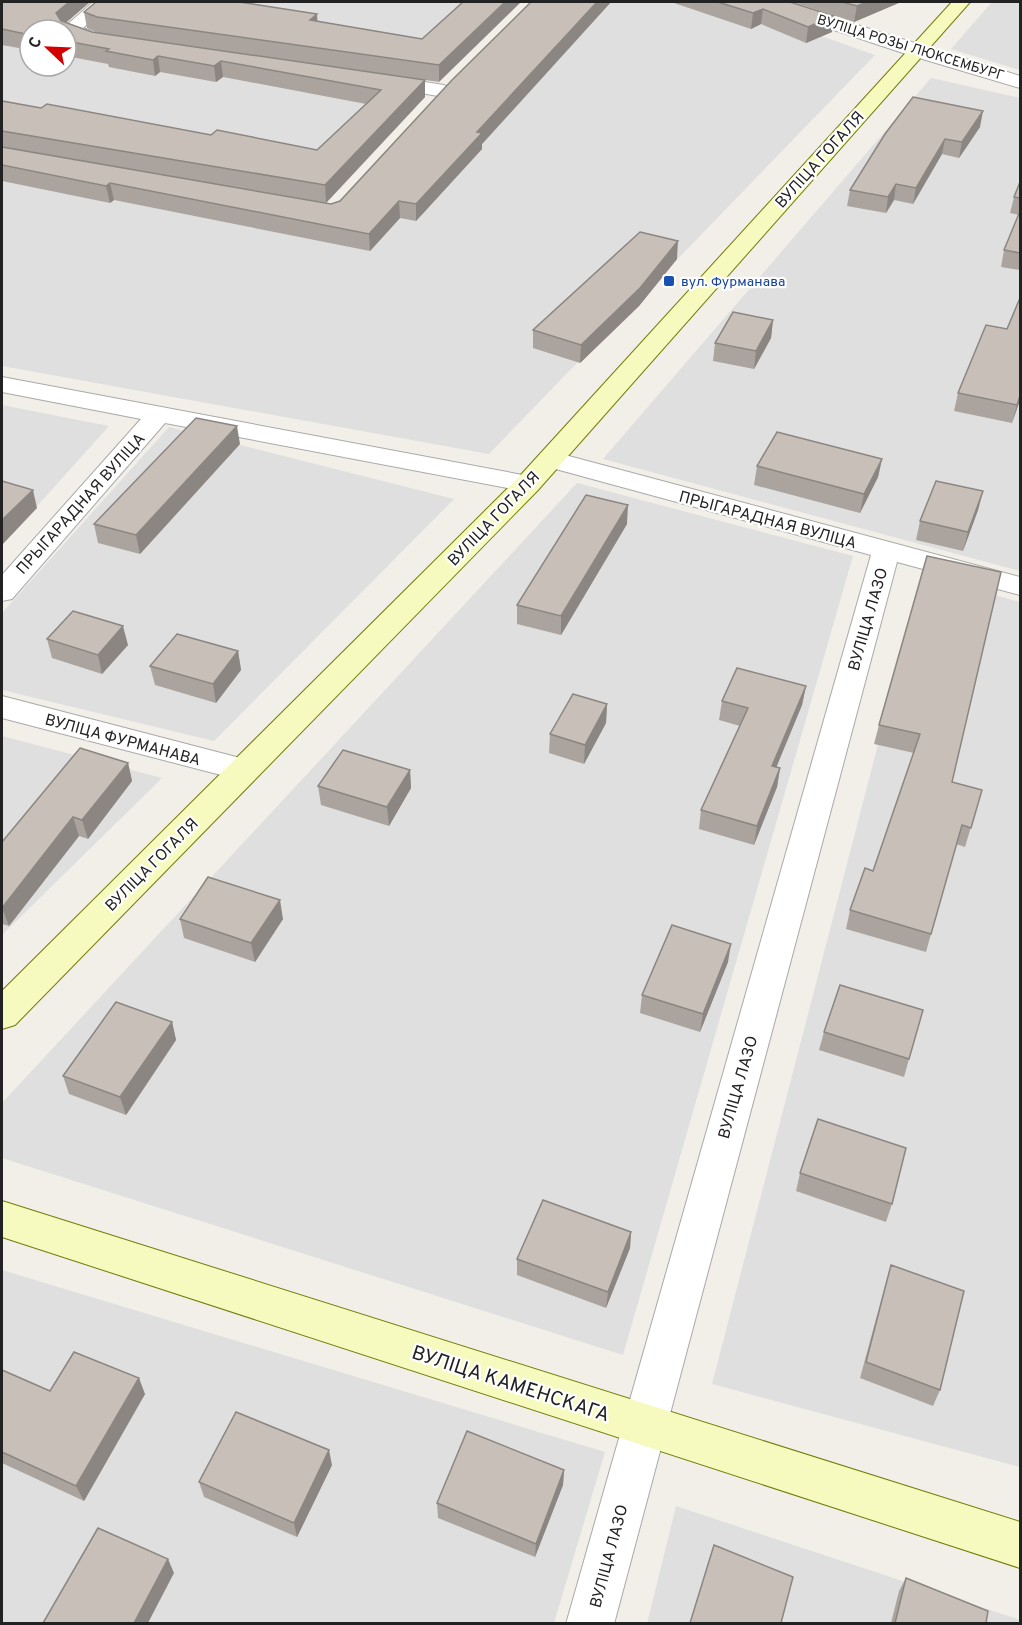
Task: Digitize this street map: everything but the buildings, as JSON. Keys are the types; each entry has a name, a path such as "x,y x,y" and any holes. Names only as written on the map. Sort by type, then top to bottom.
{"main road":[{"name":"ВУЛІЦА ГОГАЛЯ","path":"2,1014 528,484 961,2"},
{"name":"ВУЛІЦА КАМЕНСКАГА","path":"2,1219 1020,1545"}],"street":[{"path":"103,2 70,30 95,40 130,45"},
{"name":"ВУЛІЦА РОЗЫ ЛЮКСЕМБУРГ","path":"768,2 916,51 1020,82"},
{"path":"428,108 461,75"},
{"path":"363,79 444,91"},
{"name":"ПРЫГАРАДНАЯ ВУЛІЦА","path":"2,385 528,484"},
{"name":"ПРЫГАРАДНАЯ ВУЛІЦА","path":"2,592 159,414"},
{"name":"ПРЫГАРАДНАЯ ВУЛІЦА","path":"550,459 1020,586"},
{"name":"ВУЛІЦА ЛАЗО","path":"590,1623 886,551"},
{"name":"ВУЛІЦА ФУРМАНАВА","path":"2,707 244,770"}],"shaded area":[{"path":"2,2 18,18 18,78 78,78 78,37 422,94 326,197 2,142"},
{"path":"132,2 515,2 438,75"},
{"path":"565,2 724,2 875,55 489,454 2,366 2,164 358,223"},
{"path":"992,2 1020,2 1020,70 951,49"},
{"path":"931,78 1020,98 1020,571 603,459"},
{"path":"2,405 109,426 2,545"},
{"path":"169,427 454,499 214,741 2,690 2,613"},
{"path":"577,483 853,556 623,1355 2,1158 2,1103"},
{"path":"922,575 1020,602 1020,1467 712,1384"},
{"path":"2,736 162,778 2,935"},
{"path":"2,1270 605,1452 554,1623 2,1623"},
{"path":"676,1506 1020,1620 1020,1624 647,1624"}],"place":[{"name":"вул. Фурманава","path":"669,281"}]}
